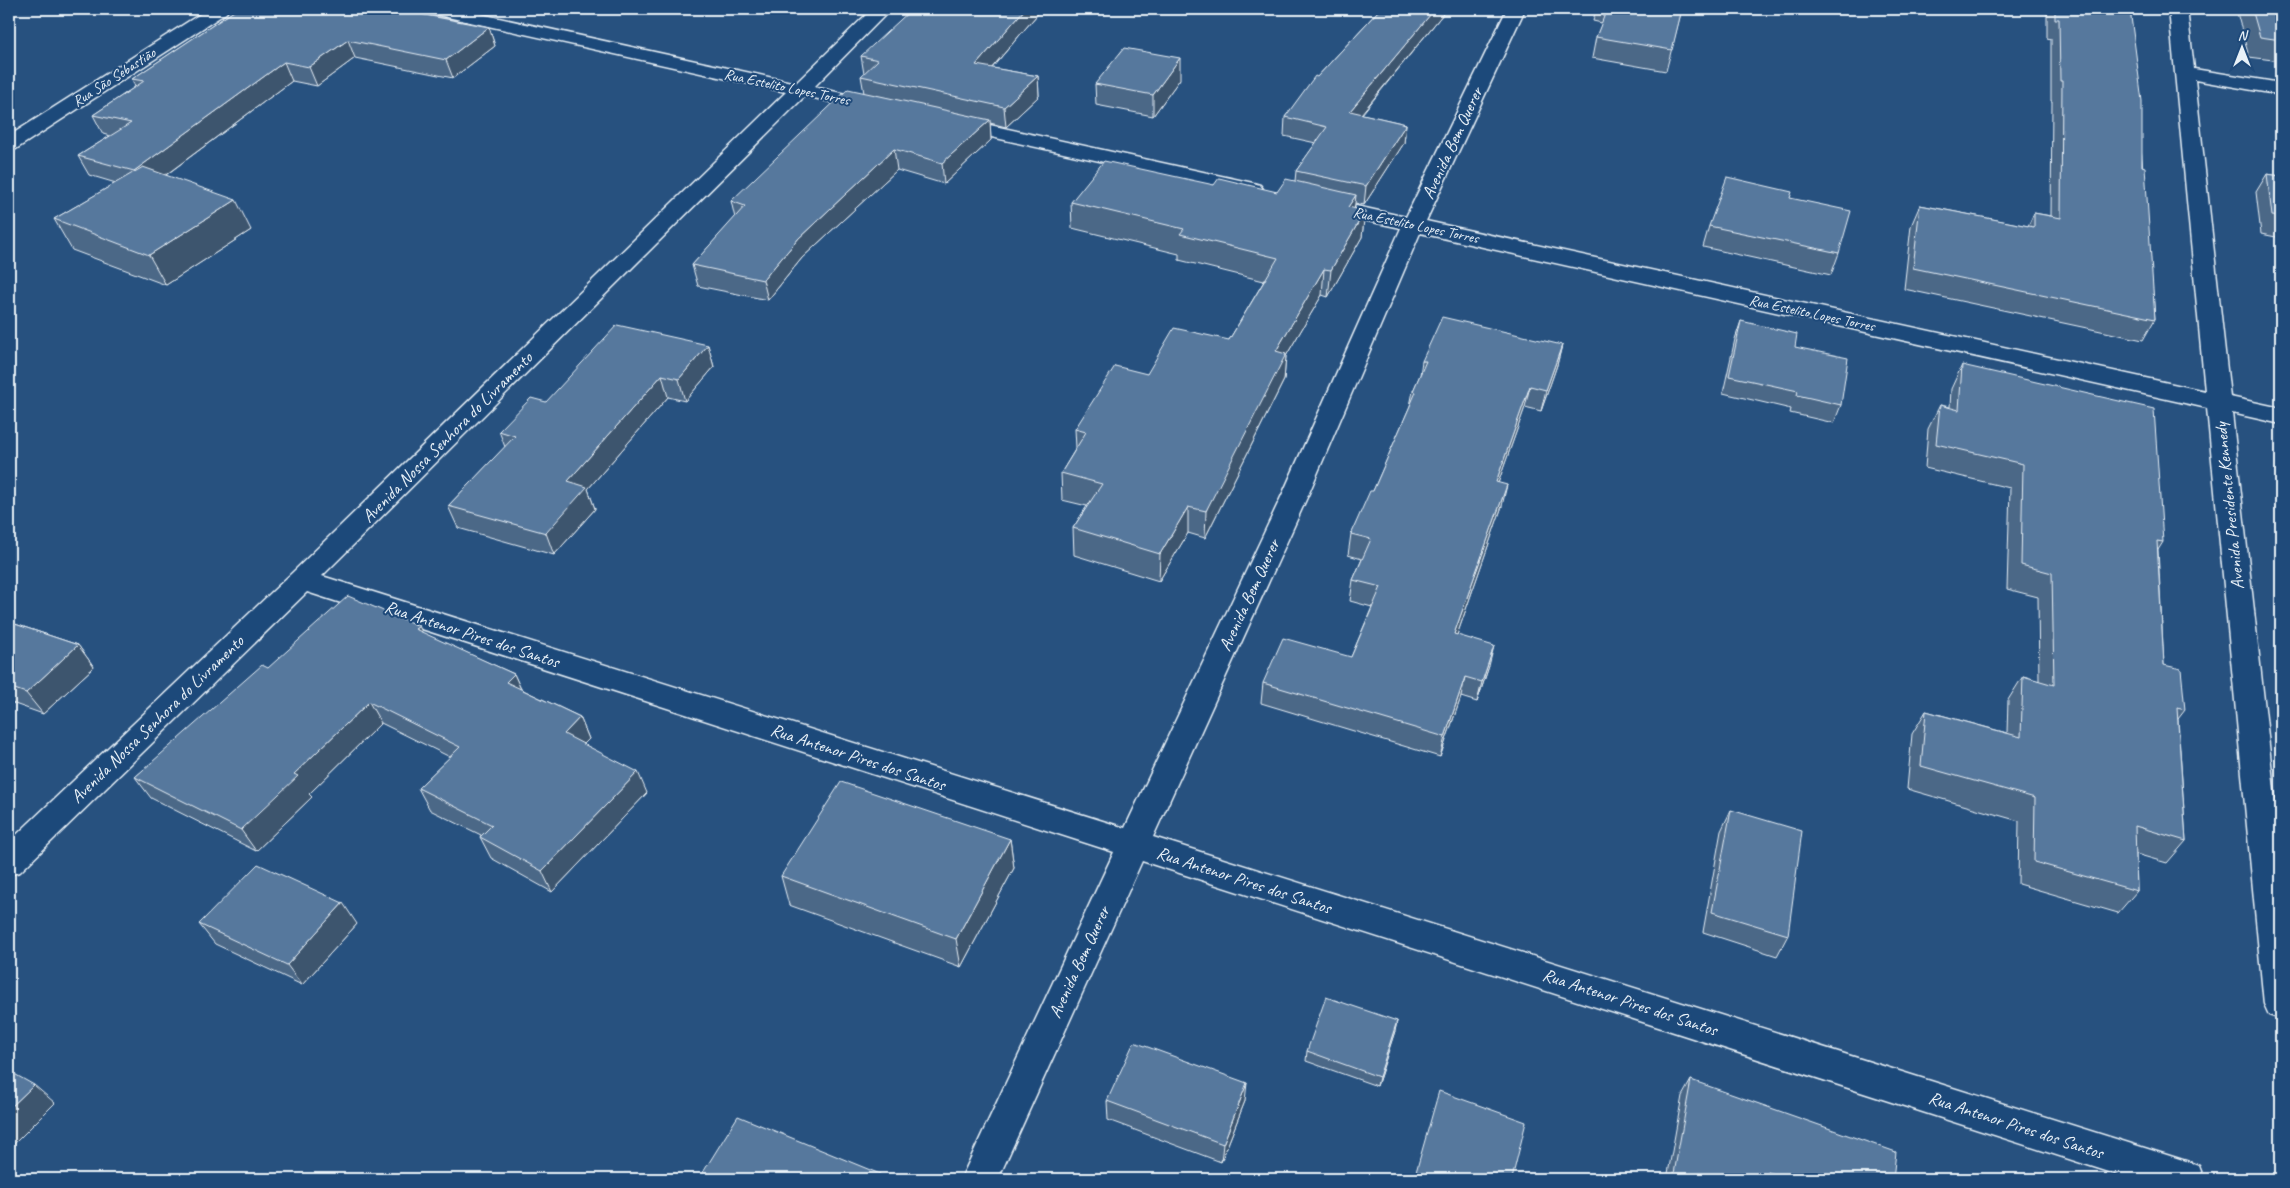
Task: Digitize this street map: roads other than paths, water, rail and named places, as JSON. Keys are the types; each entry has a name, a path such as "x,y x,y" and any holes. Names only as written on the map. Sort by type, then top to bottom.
{"street":[{"name":"Rua São Sebastião","path":"9,145 220,9"},
{"name":"Rua Estelito Lopes Torres","path":"434,9 897,111"},
{"name":"Avenida Nossa Senhora do Livramento","path":"9,862 302,580 882,9"},
{"name":"Avenida Bem Querer","path":"979,1179 1296,493 1413,225 1516,9"},
{"name":"Avenida Presidente Kennedy","path":"2178,9 2281,1004"},
{"path":"2186,73 2281,89"},
{"path":"936,120 1277,195"},
{"name":"Rua Estelito Lopes Torres","path":"1306,201 2281,416"},
{"name":"Rua Antenor Pires dos Santos","path":"302,580 2186,1179"}]}
